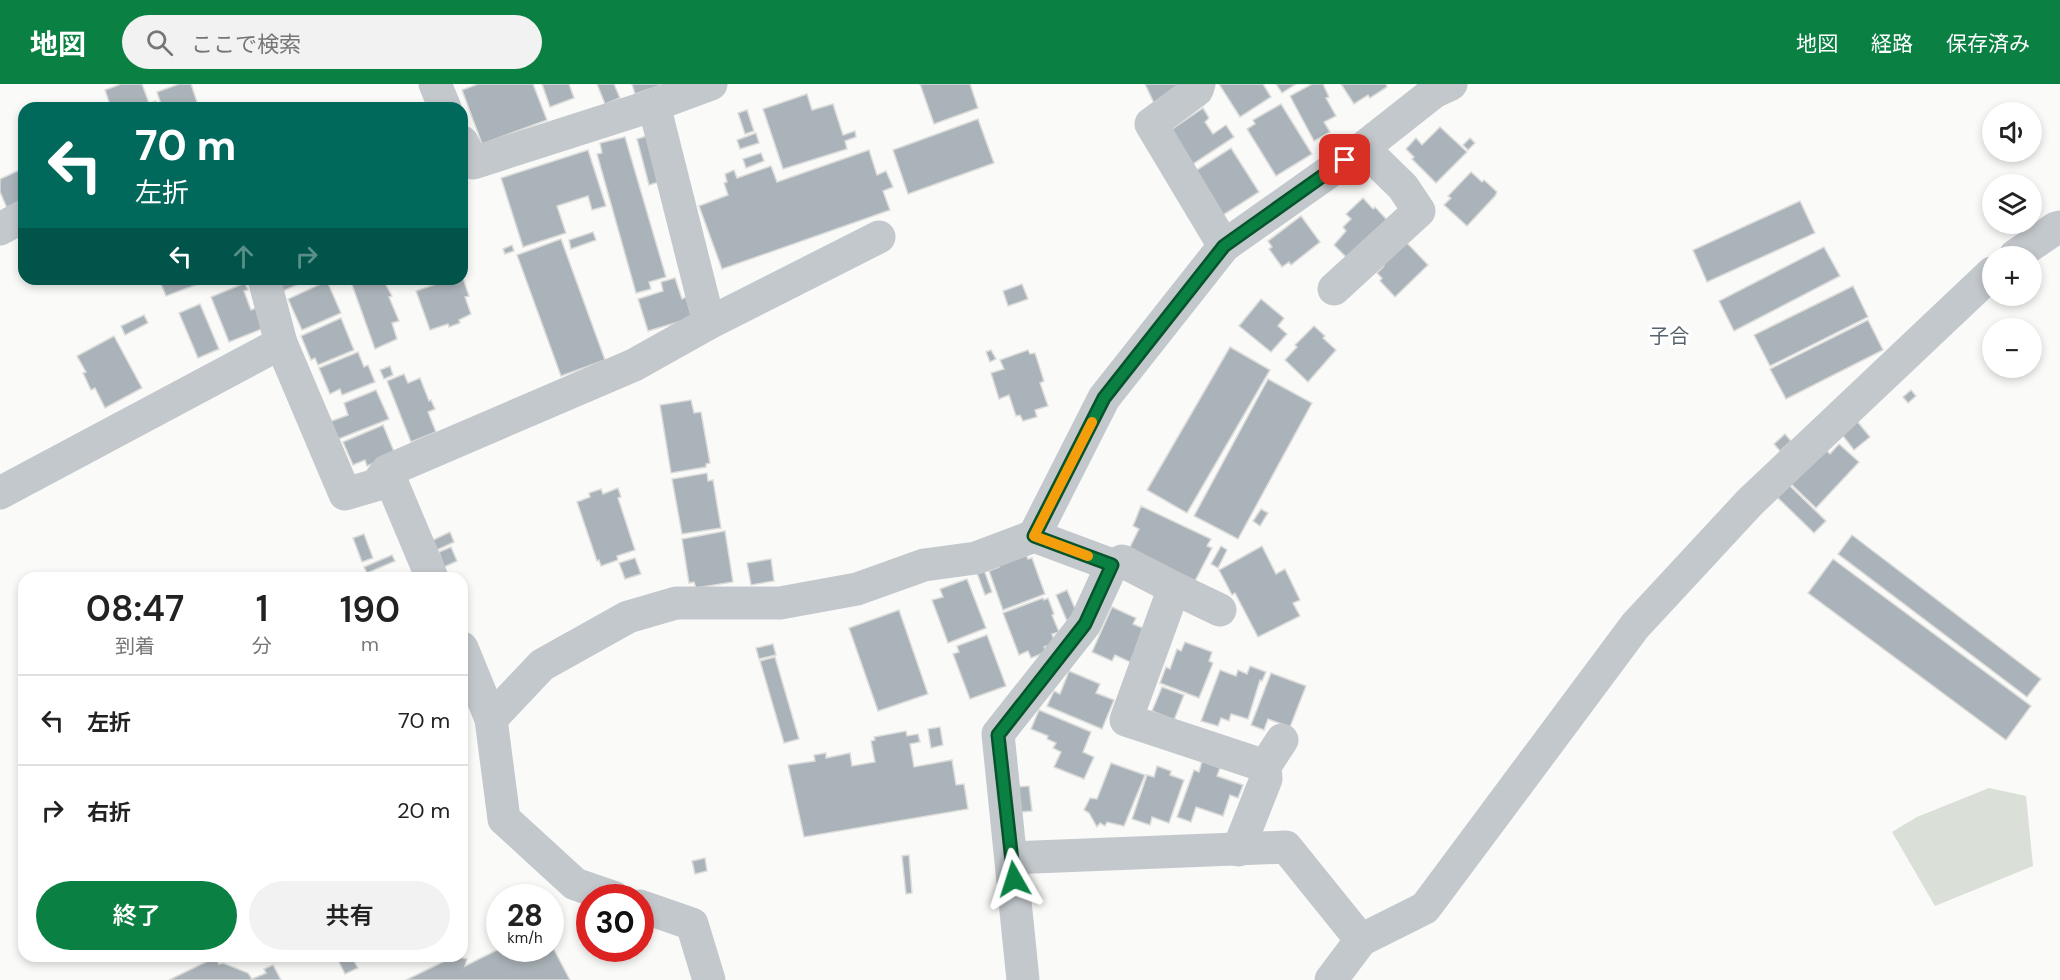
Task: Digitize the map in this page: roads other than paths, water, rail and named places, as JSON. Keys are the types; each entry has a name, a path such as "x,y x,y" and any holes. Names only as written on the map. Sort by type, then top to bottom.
{"street":[{"path":"468,153 473,163 654,105 711,84"},
{"path":"1199,84 1197,90 1151,124 1224,246"},
{"path":"1034,536 1104,398 1224,246 1363,148 1434,92 1451,84"},
{"path":"654,105 709,323"},
{"path":"1353,283 1419,212 1403,187 1363,148"},
{"path":"0,229 18,219"},
{"path":"2030,246 2060,227"},
{"path":"266,285 281,343 345,494 376,485 387,471 634,365 709,323 879,237"},
{"path":"1331,980 1361,940 1425,908 1635,626 1750,502 1982,282"},
{"path":"0,493 281,343"},
{"path":"387,471 429,572"},
{"path":"492,718 542,665 628,618 676,603 780,603 856,589 924,565 976,558 1034,536 1112,565 1122,561 1220,610"},
{"path":"1023,980 998,735 1085,624 1112,565"},
{"path":"1174,588 1119,731 1273,753 1266,779 1238,850"},
{"path":"468,662 492,718 504,819 576,884"},
{"path":"1012,858 1286,847 1361,940"},
{"path":"654,911 692,924 709,980"}],"district":[{"name":"子合","path":"1669,336"}]}
